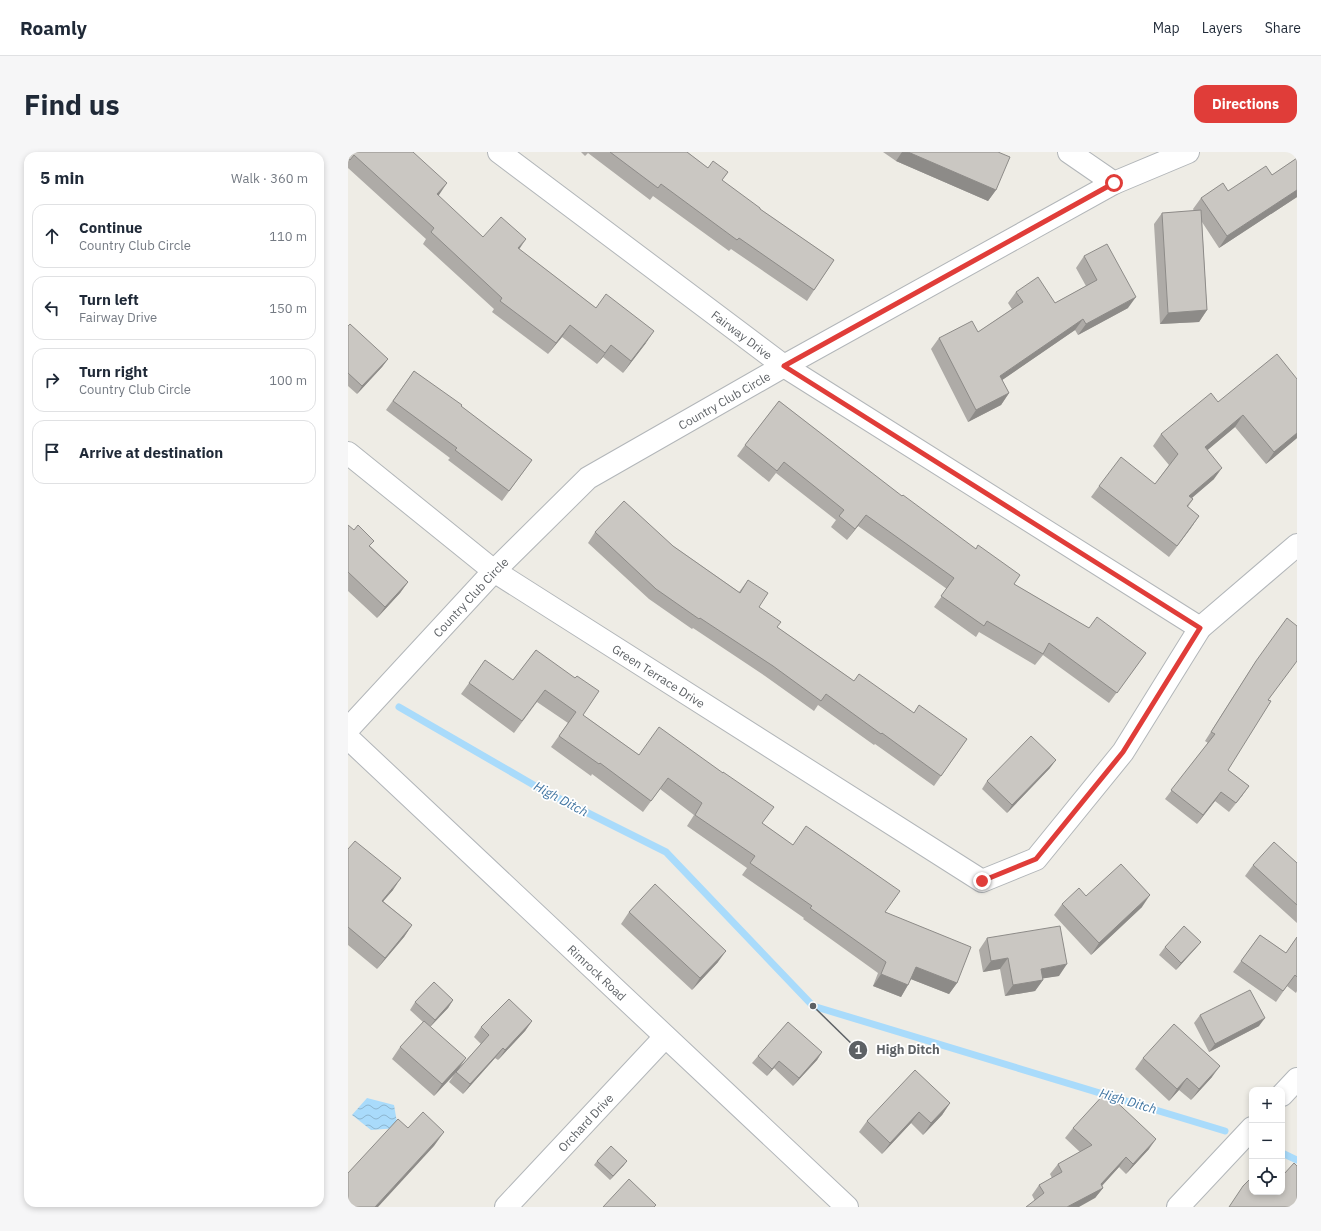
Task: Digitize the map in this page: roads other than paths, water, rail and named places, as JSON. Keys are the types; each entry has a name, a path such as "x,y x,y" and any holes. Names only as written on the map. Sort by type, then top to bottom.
{"street":[{"name":"Fairway Drive","path":"499,152 784,366 1200,628"},
{"path":"1069,152 1114,183"},
{"name":"Country Club Circle","path":"348,729 494,571 588,478 784,366 1114,183 1188,152"},
{"name":"Green Terrace Drive","path":"348,454 494,571 982,881 1036,859 1123,752 1200,628"},
{"path":"1200,628 1297,545"},
{"name":"Rimrock Road","path":"348,738 847,1207"},
{"name":"Orchard Drive","path":"506,1207 665,1037"},
{"path":"1285,1093 1297,1079"},
{"path":"1178,1207 1249,1131"}],"water":[{"path":"367,1098 394,1105 398,1128 371,1130 352,1115"}],"waterway":[{"name":"High Ditch","path":"399,707 544,791 666,852 813,1006 1225,1131"},
{"name":"High Ditch","path":"1285,1154 1297,1160"}],"place":[{"name":"High Ditch","path":"813,1006"}]}
